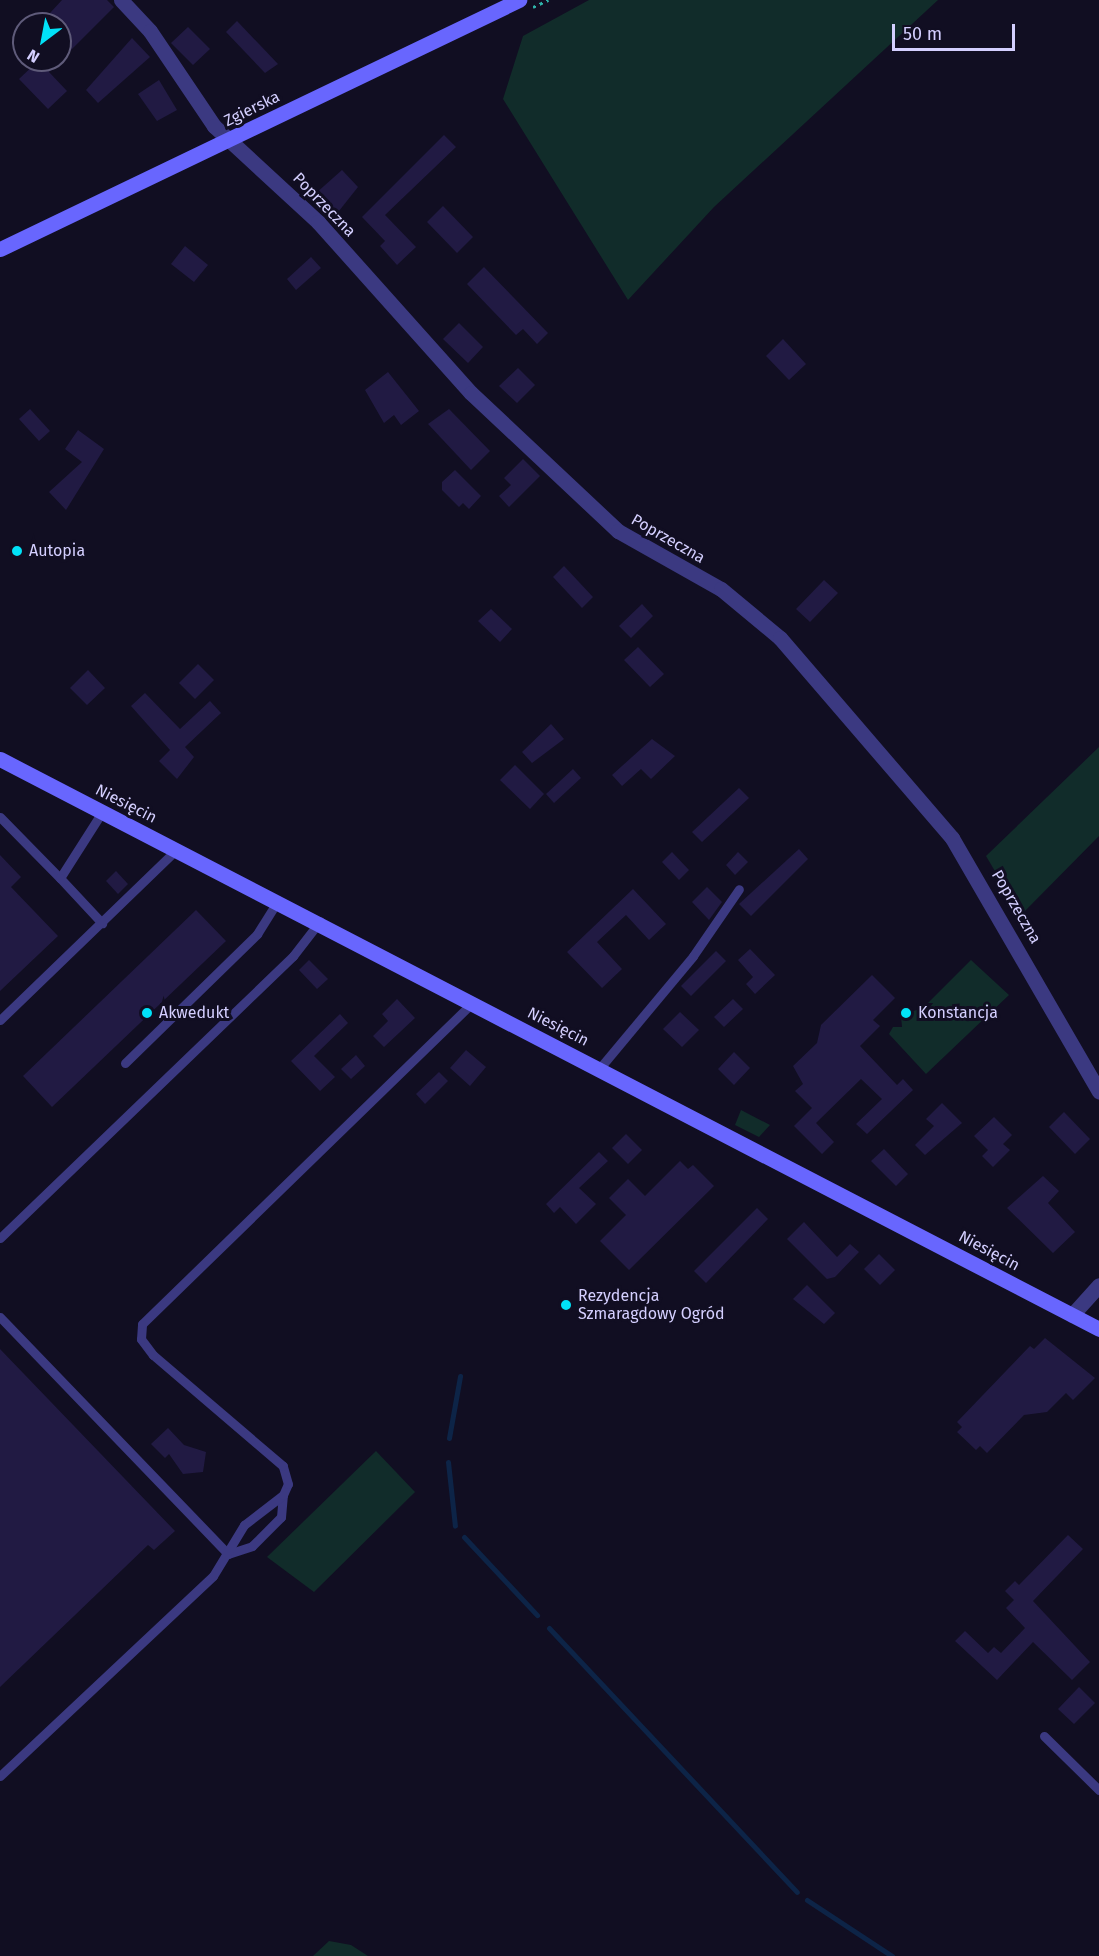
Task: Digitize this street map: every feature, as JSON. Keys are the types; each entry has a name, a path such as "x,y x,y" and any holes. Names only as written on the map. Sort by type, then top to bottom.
{"street":[{"name":"Poprzeczna","path":"121,0 150,31 214,126 318,222 471,393 618,531 721,589 780,638 965,857 1099,1092"},
{"name":"Zgierska","path":"0,249 519,0"},
{"name":"Niesięcin","path":"0,759 320,922 1099,1329"},
{"path":"1072,1315 1099,1285"}],"lane":[{"path":"60,878 102,812"},
{"path":"0,817 102,923"},
{"path":"0,1020 176,850"},
{"path":"599,1069 693,956 739,889"},
{"path":"125,1062 253,938 277,902"},
{"path":"0,1238 293,956 320,922"},
{"path":"228,1554 252,1546 281,1517 283,1495 288,1484 283,1466 153,1355 141,1340 142,1324 472,1003"},
{"path":"0,1317 228,1554"},
{"path":"0,1776 213,1576 244,1525 283,1495"},
{"path":"1044,1736 1099,1790"}],"green space":[{"path":"589,0 938,0 714,207 628,300 503,99 523,36"},
{"path":"1099,747 1099,836 1021,915 986,856"},
{"path":"971,960 1009,995 926,1074 889,1034 893,1027 902,1027 901,1016 924,1007"},
{"path":"741,1110 770,1125 759,1137 735,1125"},
{"path":"376,1451 415,1492 314,1592 267,1557"},
{"path":"329,1941 351,1945 368,1956 313,1956"}],"building":[{"path":"62,0 107,0 114,7 72,49 72,12 51,12"},
{"path":"237,21 278,64 265,73 226,32"},
{"path":"188,27 210,49 193,65 171,43"},
{"path":"132,38 150,57 98,103 86,90"},
{"path":"26,72 49,72 67,91 48,109 19,79"},
{"path":"159,80 177,110 157,121 138,94"},
{"path":"444,135 456,147 385,215 416,247 397,265 380,246 385,241 362,217"},
{"path":"342,170 358,187 335,216 315,194"},
{"path":"443,206 473,237 457,253 427,222"},
{"path":"185,246 208,265 194,282 171,264"},
{"path":"311,257 321,268 296,290 287,279"},
{"path":"484,267 548,333 537,344 523,329 516,335 467,284"},
{"path":"459,323 483,347 468,363 443,339"},
{"path":"783,339 806,364 789,380 766,356"},
{"path":"518,368 535,385 517,403 499,386"},
{"path":"388,372 419,411 401,425 394,415 384,423 365,390"},
{"path":"30,409 50,431 39,441 19,419"},
{"path":"449,409 490,451 471,470 428,424"},
{"path":"78,430 104,449 66,510 49,492 82,462 65,449"},
{"path":"523,459 540,476 509,507 499,496 511,485 504,478"},
{"path":"455,470 481,496 469,509 463,503 459,507 442,490 442,482"},
{"path":"564,566 593,597 582,608 553,577"},
{"path":"824,580 838,593 810,622 796,609"},
{"path":"642,604 653,616 631,638 619,626"},
{"path":"491,609 512,629 500,642 478,621"},
{"path":"638,647 664,674 650,687 624,660"},
{"path":"198,664 214,680 195,699 179,683"},
{"path":"88,670 105,688 87,705 70,688"},
{"path":"145,693 180,729 210,701 221,713 185,747 194,757 177,779 159,761 170,750 131,706"},
{"path":"551,724 564,739 532,763 522,752"},
{"path":"652,739 675,756 651,779 641,769 622,786 612,775"},
{"path":"515,765 544,794 530,809 500,780"},
{"path":"573,769 581,778 554,803 546,794"},
{"path":"739,788 749,798 702,842 692,832"},
{"path":"799,849 808,859 751,916 739,904"},
{"path":"672,852 689,870 679,880 662,862"},
{"path":"738,852 748,862 735,875 726,865"},
{"path":"0,855 21,877 11,887 58,936 0,991"},
{"path":"116,871 128,884 118,894 106,881"},
{"path":"707,887 722,902 709,920 692,902"},
{"path":"633,889 666,924 649,940 626,915 597,942 622,969 602,988 567,952"},
{"path":"196,910 226,941 52,1107 23,1076"},
{"path":"750,949 775,975 755,994 746,984 753,977 738,960"},
{"path":"716,951 726,961 691,996 681,986"},
{"path":"309,960 328,979 317,989 299,970"},
{"path":"872,975 895,998 873,1020 880,1026 860,1046 897,1085 903,1079 913,1090 867,1134 856,1124 882,1099 861,1079 816,1123 834,1142 822,1154 794,1126 812,1108 795,1091 803,1084 793,1066 817,1043 821,1025"},
{"path":"397,999 415,1018 384,1047 373,1036 388,1021 382,1014"},
{"path":"733,999 743,1009 724,1027 714,1017"},
{"path":"680,1012 699,1030 682,1047 663,1029"},
{"path":"340,1014 348,1023 314,1056 335,1077 320,1091 291,1061"},
{"path":"466,1050 486,1067 470,1086 450,1068"},
{"path":"734,1052 750,1068 734,1085 718,1069"},
{"path":"356,1055 365,1066 351,1079 341,1069"},
{"path":"439,1072 448,1081 425,1104 416,1094"},
{"path":"942,1103 962,1123 925,1155 915,1145 934,1126 926,1119"},
{"path":"1064,1112 1090,1139 1075,1154 1049,1127"},
{"path":"994,1117 1012,1135 1003,1144 1010,1150 993,1167 982,1156 988,1150 974,1136"},
{"path":"626,1134 642,1150 628,1164 612,1148"},
{"path":"884,1149 908,1174 896,1186 871,1161"},
{"path":"599,1152 608,1161 579,1188 596,1204 576,1224 560,1207 554,1213 546,1204"},
{"name":"Rezydencja Szmaragdowy Ogród","path":"680,1161 688,1169 693,1165 714,1186 629,1270 600,1241 626,1215 609,1198 628,1179 645,1196"},
{"path":"1043,1176 1059,1191 1048,1203 1075,1232 1053,1253 1007,1208"},
{"path":"757,1208 768,1219 706,1283 694,1271"},
{"path":"804,1222 837,1257 850,1244 859,1252 835,1277 827,1279 787,1239"},
{"path":"879,1254 895,1270 880,1285 864,1269"},
{"path":"807,1285 835,1313 824,1324 793,1299"},
{"path":"1045,1338 1095,1378 1073,1400 1066,1393 1047,1412 1024,1415 987,1453 980,1446 976,1450 957,1432 962,1427 957,1422 1030,1346 1034,1349"},
{"path":"0,1349 175,1531 154,1550 148,1545 0,1687"},
{"path":"168,1428 184,1445 206,1452 203,1472 183,1474 169,1454 165,1458 151,1444"},
{"path":"1068,1535 1083,1549 1033,1601 1090,1662 1072,1680 1033,1642 997,1680 955,1641 965,1631 988,1653 994,1647 1001,1653 1025,1628 1006,1608 1014,1600 1005,1591 1015,1581 1019,1585"},
{"path":"1079,1687 1095,1703 1074,1724 1058,1709"}],"waterway":[{"path":"449,1438 460,1376"},
{"path":"448,1462 455,1526"},
{"path":"464,1537 537,1615"},
{"path":"549,1628 797,1892"},
{"path":"807,1900 892,1956"}],"place":[{"name":"Autopia","path":"17,551"},
{"name":"Akwedukt","path":"147,1013"},
{"name":"Konstancja","path":"906,1013"},
{"name":"Rezydencja Szmaragdowy Ogród","path":"566,1305"}]}
